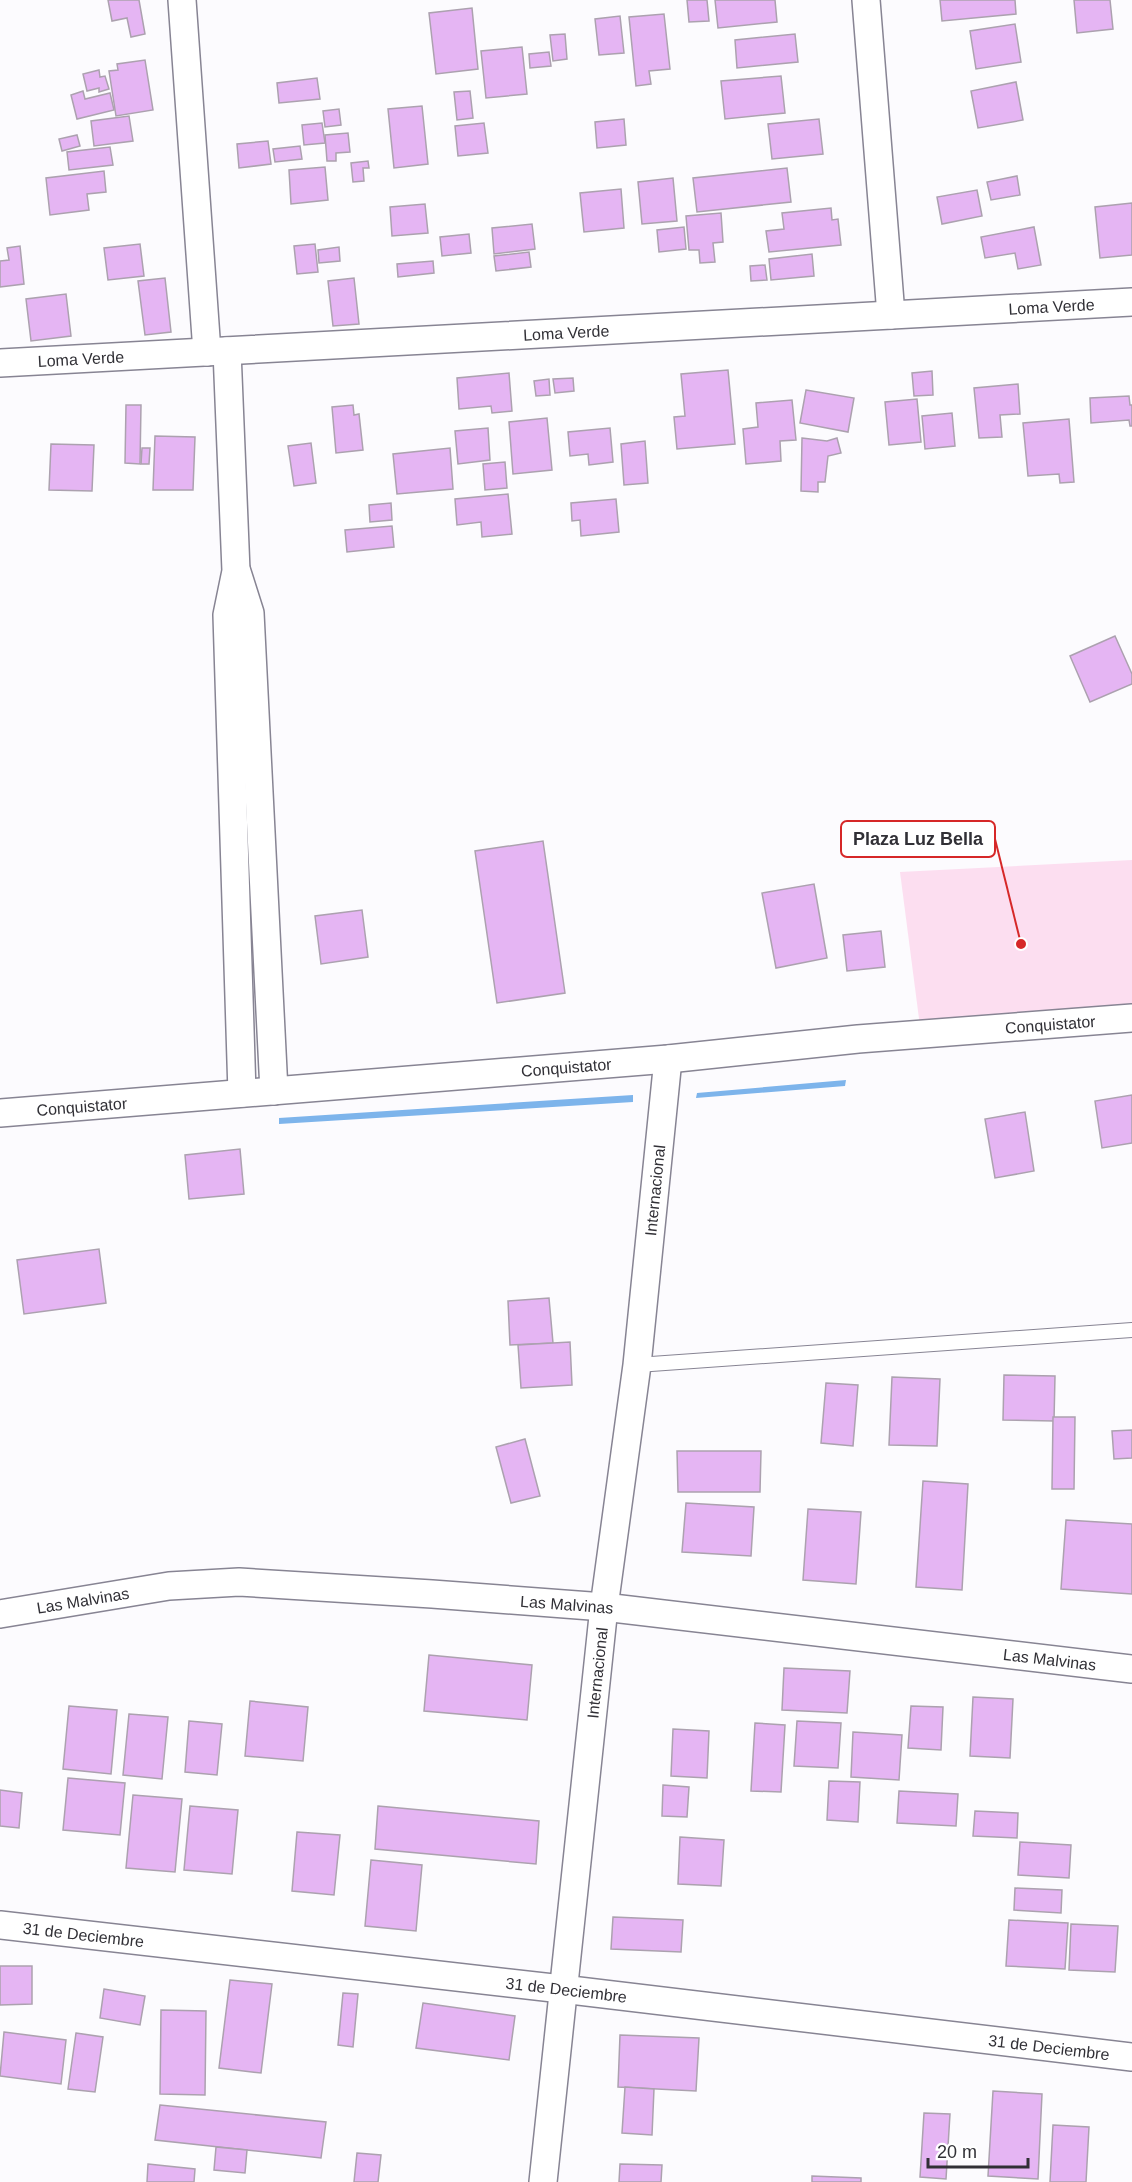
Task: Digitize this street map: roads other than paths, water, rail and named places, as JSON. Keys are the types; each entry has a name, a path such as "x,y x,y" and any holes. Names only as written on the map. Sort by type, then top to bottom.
{"street":[{"path":"183,0 236,571 250,613 274,1091"},
{"path":"866,0 891,315"},
{"name":"Loma Verde","path":"0,363 1132,302"},
{"path":"236,571 227,615 242,1093"},
{"name":"Conquistator","path":"0,1113 668,1059 879,1038 1132,1018"},
{"name":"Internacional","path":"543,2182 604,1607 637,1365 668,1059"},
{"name":"Las Malvinas","path":"0,1614 170,1586 239,1582 604,1607 1132,1669"},
{"name":"31 de Deciembre","path":"0,1925 1132,2057"}],"lane":[{"path":"637,1365 1132,1330"}],"water":[{"path":"846,1080 845,1086 696,1098 697,1093"},
{"path":"633,1095 633,1102 279,1124 279,1118"}],"place":[{"name":"Plaza Luz Bella","path":"1021,944"}]}
